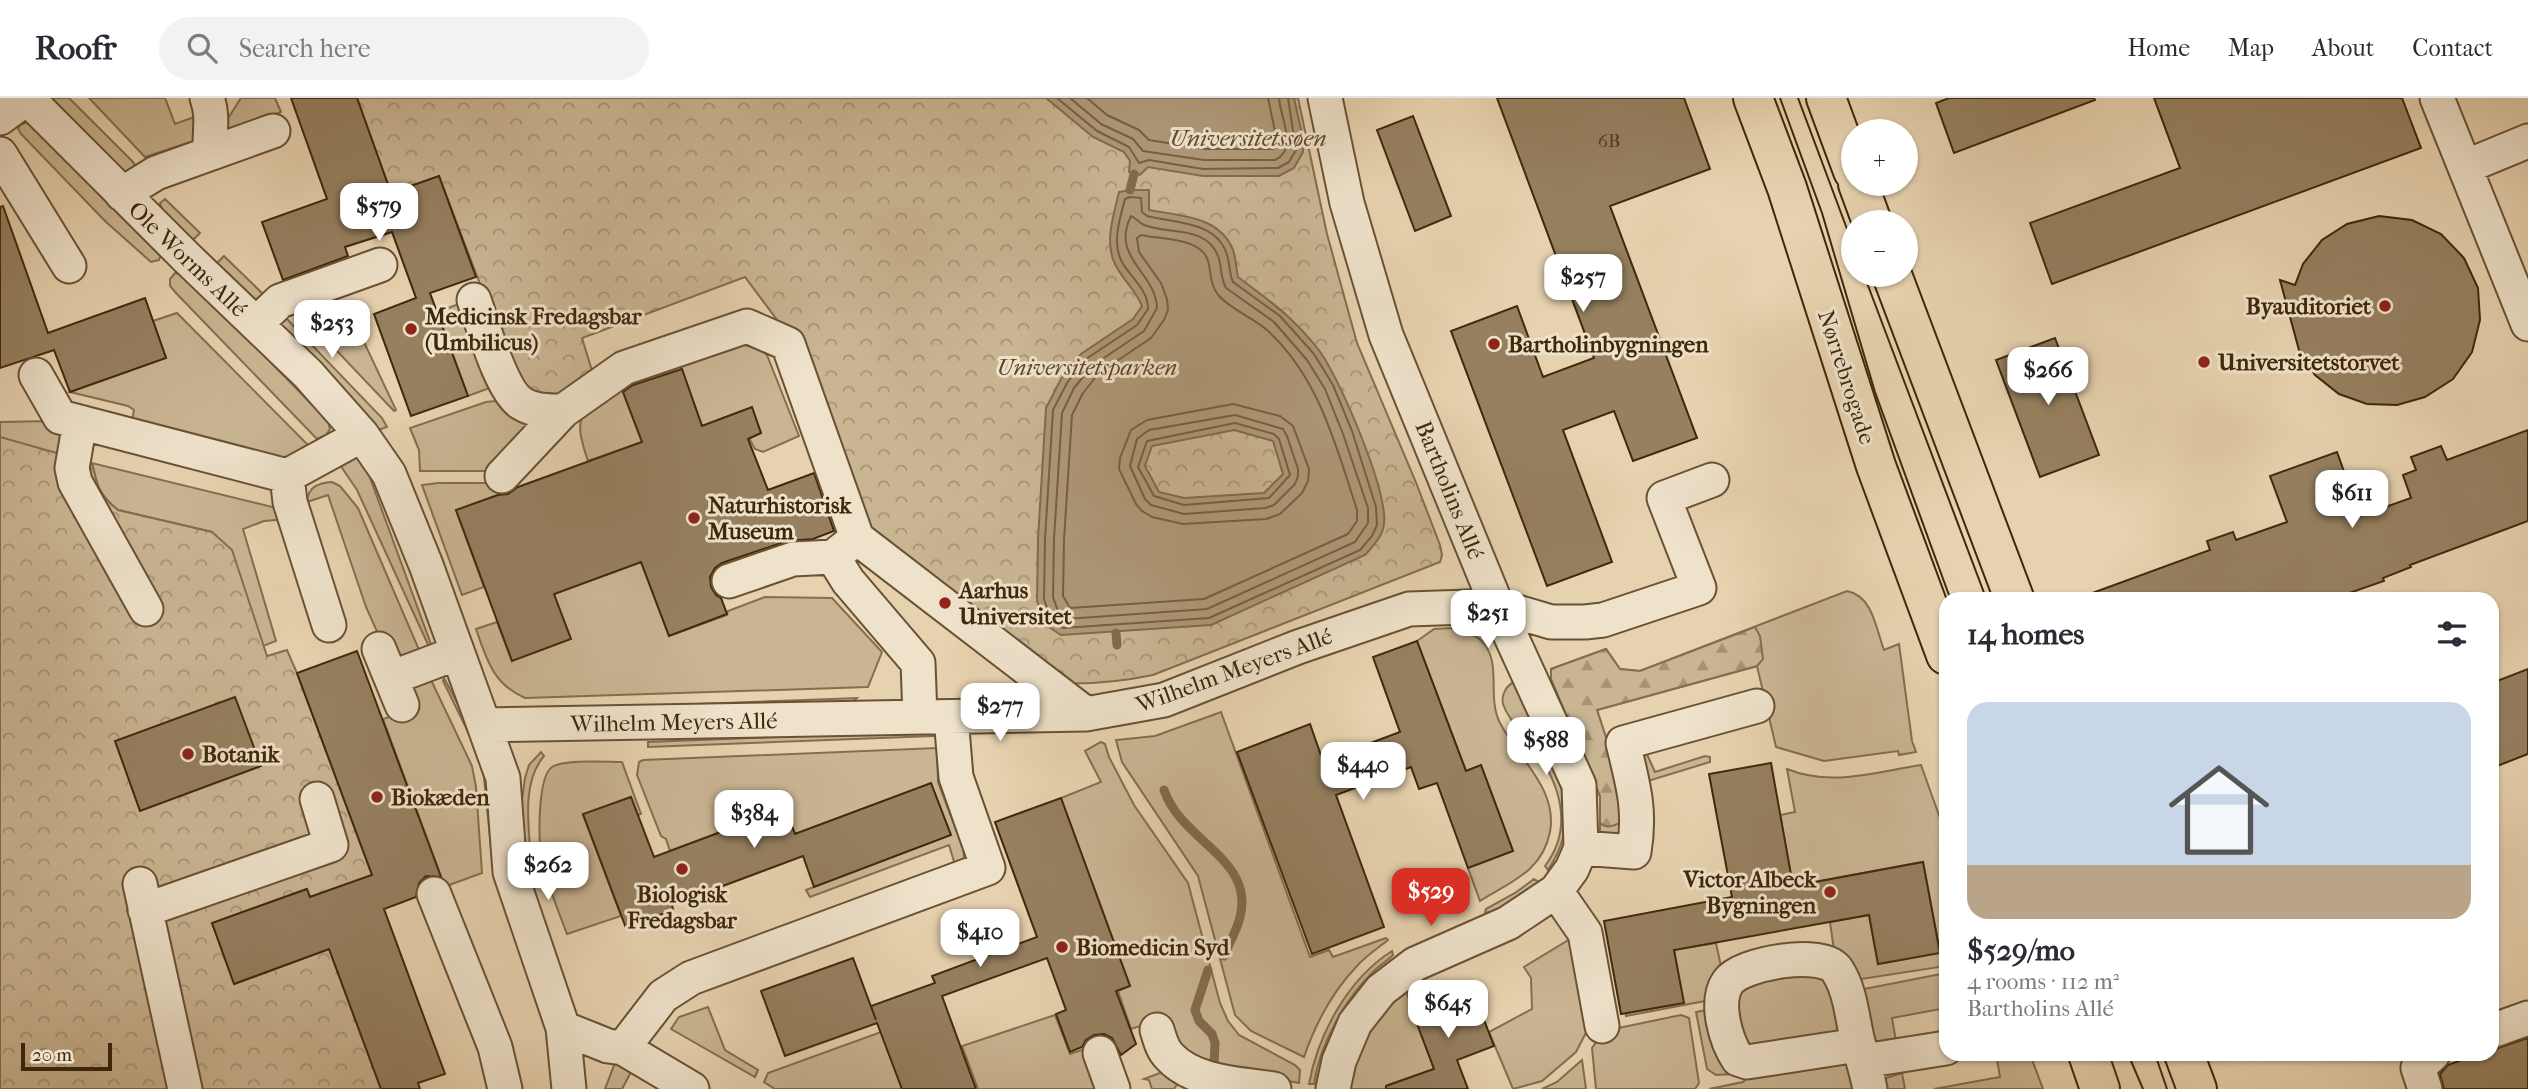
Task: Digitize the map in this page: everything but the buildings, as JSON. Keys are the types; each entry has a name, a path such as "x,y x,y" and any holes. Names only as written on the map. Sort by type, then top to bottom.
{"main road":[{"name":"Nørrebrogade","path":"1753,98 1787,188 1876,466 1939,636"},
{"path":"1826,98 1841,139"},
{"path":"1897,287 2012,592"},
{"path":"2090,1061 2100,1089"},
{"path":"2187,1061 2197,1089"}],"street":[{"path":"0,118 27,98"},
{"name":"Ole Worms Allé","path":"27,98 308,374 362,436 389,474 503,778 510,872 564,1028 569,1089"},
{"name":"Bartholins Allé","path":"1325,98 1347,203 1386,335 1497,606 1579,785 1581,848 1572,869 1556,891 1508,923 1415,964 1381,990 1356,1023 1339,1061 1332,1089"},
{"path":"2437,98 2528,324"},
{"path":"210,153 209,130 214,103"},
{"path":"122,194 156,173 273,131"},
{"path":"2465,167 2528,141"},
{"path":"0,154 69,266"},
{"path":"256,324 280,301 380,265"},
{"path":"474,300 508,390 522,404 542,411 563,411"},
{"path":"502,476 563,411 624,368 747,326 788,344 845,547 848,581 918,663 988,868 691,978 663,996 623,1048"},
{"path":"36,375 60,417 287,476 362,436"},
{"path":"80,422 72,468 75,482 146,609"},
{"path":"287,476 290,502 329,625"},
{"name":"Wilhelm Meyers Allé","path":"484,725 1086,714 1164,700 1298,647 1409,609 1497,606 1551,622 1603,620 1699,588 1664,498 1712,480"},
{"path":"729,581 793,559 845,547 1086,714"},
{"path":"391,677 457,653"},
{"path":"1581,848 1634,852 1638,826 1634,792 1623,743 1757,706"},
{"path":"185,1089 142,897 331,845 317,799"},
{"path":"1556,891 1585,933 1602,1026"},
{"path":"434,894 495,1047 505,1089"},
{"path":"2499,1028 2528,1018"},
{"path":"564,1028 608,1046 623,1048 692,1089"},
{"path":"1157,1030 1169,1057 1192,1071 1212,1079 1274,1089"},
{"path":"1864,1065 1939,1049"},
{"path":"1100,1053 1113,1089"},
{"path":"2425,1089 2418,1068 2426,1061"}],"green space":[{"path":"52,98 69,98 133,162 139,171 137,174 121,170"},
{"path":"89,98 165,98 175,124 194,117 197,140 145,157"},
{"path":"241,98 275,98 281,112 218,134"},
{"name":"Universitetsparken","path":"357,98 1298,98 1327,234 1357,343 1440,545 1440,562 1153,675 1104,682 1054,683 862,528 792,340 745,277 582,338 594,377 568,393 541,397 518,384 439,176 391,193"},
{"path":"30,121 162,251 159,260 151,262 105,221 21,134 18,129 20,125"},
{"path":"165,199 200,233 191,242 163,213 160,203"},
{"path":"224,256 265,296 260,306 214,266"},
{"path":"175,273 186,276 328,421 330,429 326,435 317,439 176,293 170,286 170,279"},
{"path":"464,302 495,386 468,396 437,312"},
{"path":"177,313 309,446 288,459 278,458 132,421 134,410 128,406 70,392 166,358 153,321"},
{"path":"355,316 363,340 396,410 394,411 317,330"},
{"path":"285,317 382,418 387,427 378,430 275,321"},
{"path":"738,344 759,348 767,355 799,436 763,452 755,449 749,438 761,433 751,408 702,426 681,367 685,361"},
{"path":"622,389 642,442 588,461 580,432 583,416"},
{"path":"496,401 534,423 493,471 420,471 419,450 410,428"},
{"path":"51,421 64,442 68,508 212,532 118,510 100,490 92,463 285,510 287,519 264,521 243,529 276,641 211,666 0,475 0,422"},
{"path":"0,437 92,463 100,489 118,510 212,532 232,550 267,656 287,650 297,673 372,875 310,897 306,889 212,923 235,984 329,949 381,1089 0,1089"},
{"path":"358,456 369,475 432,647 430,649 357,490 336,459"},
{"path":"332,482 340,486 358,508 423,659 415,663 387,654 366,607 328,495 307,502 309,492 315,486"},
{"path":"511,483 514,489 456,510 484,587 462,595 422,485"},
{"path":"641,562 669,636 727,615 728,611 765,597 832,598 882,652 868,687 525,698 505,686 498,678 488,661 476,629 497,622 512,661 554,594"},
{"path":"1847,591 1863,599 1868,606 1884,650 1899,644 1912,741 1916,752 1899,755 1898,751 1824,761 1776,747 1757,666 1597,710 1622,786 1622,835 1600,834 1600,796 1551,679 1551,669 1606,649 1620,669 1640,671"},
{"path":"1755,627 1760,636 1763,659 1757,666 1597,710 1622,786 1625,820 1609,826 1600,823 1600,796 1551,679 1551,669 1606,649 1620,669 1640,671"},
{"path":"1452,628 1478,638 1490,654 1496,713 1508,736 1535,774 1548,802 1551,816 1550,832 1540,857 1523,874 1480,901 1468,868 1513,851 1481,766 1466,771 1417,641 1434,629"},
{"path":"444,678 468,723 485,764 493,867 483,768 443,681"},
{"path":"431,680 472,766 482,873 430,892 442,879 383,719 403,712 412,688"},
{"path":"1514,682 1558,779 1566,808 1564,837 1548,870 1545,866 1560,835 1560,803 1541,757 1505,710 1503,697"},
{"path":"857,698 850,704 565,709"},
{"path":"1221,712 1310,957 1329,950 1333,957 1386,938 1388,940 1361,962 1340,986 1319,1021 1304,1057 1251,1031 1235,1015 1198,876 1122,762 1116,740 1155,736"},
{"path":"924,731 934,736 648,747 648,742"},
{"path":"1101,742 1105,744 1134,805 1188,883 1220,1003 1228,1021 1239,1035 1295,1065 1300,1070 1299,1083 1205,1065 1185,1053 1161,1019 1131,1029 1118,991 1130,986 1061,798 1101,782 1085,751"},
{"path":"937,748 938,782 963,848 964,857 961,863 956,868 949,845 810,897 806,890 950,835 931,784 795,834 784,808 670,851 666,839 661,836 637,775 639,762 643,760"},
{"path":"541,752 544,756 532,779 529,792 531,860 528,861 524,860 521,807 529,765"},
{"path":"1646,752 1655,772 1705,756 1710,757 1710,762 1648,781 1641,753"},
{"path":"622,762 641,814 638,815 630,797 583,815 621,916 567,934 547,880 541,854 541,797 547,773 558,764"},
{"path":"1921,765 1939,815 1939,947 1923,862 1793,886 1780,815 1795,812 1787,769 1820,777 1870,774"},
{"path":"1534,879 1539,882 1521,897 1485,913 1486,909"},
{"path":"1869,915 1878,964 1939,952 1939,967 1855,980 1834,950 1830,922"},
{"path":"1575,936 1593,1019 1576,1052 1542,1081 1513,1089 1489,1032 1532,1009 1531,978 1524,967"},
{"path":"1716,943 1722,971 1710,1000 1626,1016 1626,1013 1683,1003 1674,950"},
{"path":"1392,951 1393,955 1365,980 1345,1007 1328,1037 1314,1084 1309,1084 1320,1046 1337,1009 1362,977"},
{"path":"1828,971 1840,1032 1745,1048 1734,988 1740,981"},
{"path":"1939,974 1939,1009 1892,1018 1896,1041 1876,1044 1870,1039 1859,990"},
{"path":"1405,988 1434,1069 1388,1085 1389,1089 1347,1089 1362,1042"},
{"path":"708,1007 725,1050 758,1070 755,1077 671,1029 679,1017"},
{"path":"1712,1009 1733,1074 1716,1075 1707,1069 1696,1012"},
{"path":"1055,1015 1070,1054 1088,1048 1099,1089 978,1089 962,1046"},
{"path":"1681,1015 1689,1018 1699,1083 1695,1089 1596,1089 1592,1048 1604,1031"},
{"path":"881,1032 902,1089 775,1089 764,1082 768,1073"},
{"path":"1844,1055 1859,1089 1709,1089 1743,1082 1752,1073"},
{"path":"616,1060 632,1070 622,1089 605,1089"},
{"path":"1582,1060 1586,1089 1542,1089 1557,1082"},
{"path":"1997,1061 2033,1061 2043,1089 1934,1089 2000,1077"},
{"path":"1165,1071 1183,1076 1174,1089 1152,1089 1149,1080 1144,1079"},
{"path":"1902,1073 1905,1089 1881,1089 1886,1078"}],"water":[{"name":"Universitetssøen","path":"1046,98 1294,98 1303,138 1303,152 1294,168 1279,176 1203,176 1148,167 1140,175 1129,172 1130,161 1124,152 1093,137"},
{"path":"1149,190 1149,210 1186,216 1219,230 1233,250 1238,277 1290,318 1318,349 1338,383 1360,434 1378,487 1384,524 1380,537 1365,555 1211,625 1061,635 1046,625 1037,601 1046,408 1061,379 1081,354 1133,319 1142,306 1118,269 1110,247 1119,192","holes":["1234,430 1273,441 1283,474 1264,493 1184,498 1159,492 1145,466 1152,446"]}],"waterway":[{"path":"1130,190 1134,174"},
{"path":"1116,633 1117,645"},
{"path":"1164,790 1173,808 1228,866 1238,882 1242,900 1239,921 1224,956"},
{"path":"1208,970 1195,1010 1199,1021 1212,1034 1215,1043 1214,1065"}],"tram line":[{"path":"1780,98 1822,213 1875,392 1948,592"},
{"path":"1798,98 1841,213"},
{"path":"1869,287 1984,592"},
{"path":"2131,1061 2143,1089"},
{"path":"2157,1061 2167,1089"}],"place":[{"name":"Byauditoriet","path":"2385,306"},
{"name":"Medicinsk Fredagsbar (Umbilicus)","path":"411,329"},
{"name":"Bartholinbygningen","path":"1494,344"},
{"name":"Universitetstorvet","path":"2204,362"},
{"name":"Naturhistorisk Museum","path":"694,518"},
{"name":"Aarhus Universitet","path":"945,603"},
{"name":"Botanik","path":"188,754"},
{"name":"Biokæden","path":"377,797"},
{"name":"Biologisk Fredagsbar","path":"682,869"},
{"name":"Victor Albeck Bygningen","path":"1830,892"},
{"name":"Biomedicin Syd","path":"1062,947"}]}
